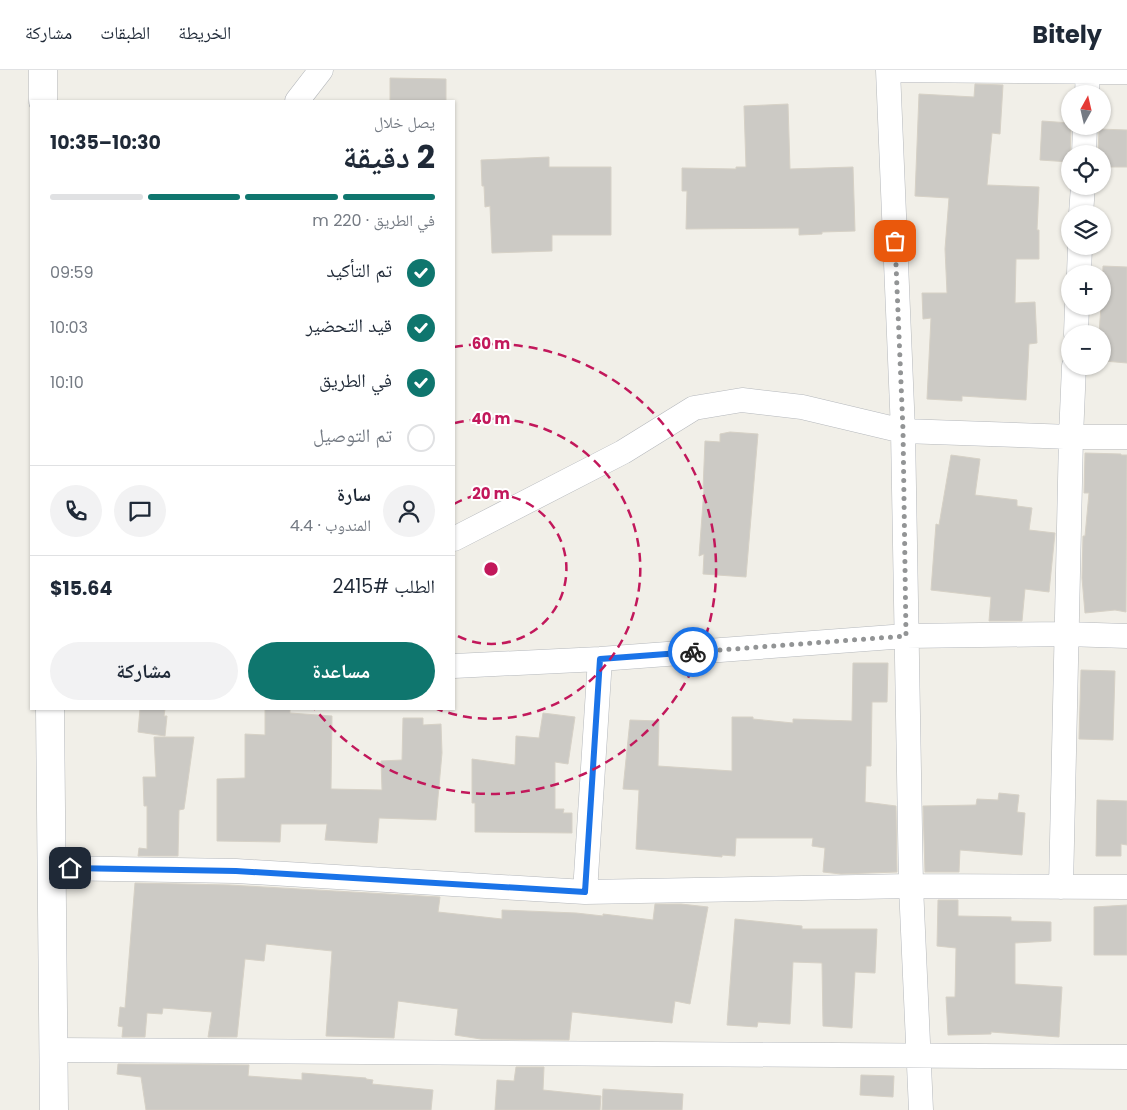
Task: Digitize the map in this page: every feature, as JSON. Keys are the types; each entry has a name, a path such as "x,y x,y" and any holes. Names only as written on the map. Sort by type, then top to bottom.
{"street":[{"path":"43,70 43,100"},
{"path":"298,100 320,70"},
{"path":"921,1110 911,886 903,430 888,70 1087,79 1127,72"},
{"path":"1061,887 1074,375"},
{"path":"455,538 623,452 694,408 742,400 802,407 903,430 1071,437 1127,437"},
{"path":"455,666 600,659 906,636 1066,634 1127,636"},
{"path":"585,892 600,659"},
{"path":"50,710 54,1110"},
{"path":"52,868 236,871 585,892 911,886 1127,888"},
{"path":"54,1050 1127,1057"}],"building":[{"path":"390,78 446,79 446,100 390,100"},
{"path":"975,84 1003,85 1000,134 992,133 987,185 1039,187 1037,230 1039,230 1039,259 1016,259 1015,303 1035,302 1037,343 1029,344 1026,400 962,396 962,401 927,399 931,318 923,319 922,293 947,293 945,249 949,198 915,196 919,94 974,97"},
{"path":"788,104 790,169 853,167 855,231 799,235 799,228 686,229 687,191 682,191 682,168 736,169 736,167 746,167 744,106"},
{"path":"1042,121 1061,122 1061,135 1071,135 1071,145 1061,145 1061,161 1040,160"},
{"path":"1111,129 1127,130 1127,167 1111,167 1111,145 1098,145 1099,135 1111,135"},
{"path":"549,157 549,167 611,167 611,235 552,235 552,251 492,253 490,206 485,207 481,160"},
{"path":"1111,266 1127,267 1127,363 1111,362 1111,325 1100,325 1100,315 1111,315"},
{"path":"730,432 758,434 746,577 703,574 704,554 699,556 704,489 705,441 720,442 720,434"},
{"path":"1085,453 1127,455 1126,612 1115,610 1085,613 1082,578 1083,536 1085,536 1089,493 1084,493"},
{"path":"951,455 980,459 975,495 1017,500 1017,506 1032,508 1029,530 1055,533 1049,592 1025,589 1022,621 989,621 991,597 931,590 936,524 939,525"},
{"path":"853,663 888,663 887,702 872,702 871,766 866,766 865,802 896,806 897,872 841,874 823,872 825,848 812,846 813,838 736,838 735,856 722,855 722,857 636,849 639,790 623,789 630,720 659,721 658,766 732,771 732,717 753,717 753,719 793,723 793,719 852,721"},
{"path":"1081,670 1115,671 1113,740 1079,739"},
{"path":"140,710 165,710 164,716 167,716 165,736 138,732"},
{"path":"265,710 290,710 290,713 332,716 331,789 382,790 381,761 402,760 403,718 423,718 423,725 441,724 442,753 436,820 379,818 377,843 325,840 327,824 281,824 280,842 217,841 217,779 245,778 245,734 265,735"},
{"path":"543,713 575,717 568,764 555,762 555,809 564,809 563,813 572,813 572,833 475,832 475,803 472,803 472,759 515,765 516,736 539,738"},
{"path":"154,737 194,737 184,809 179,810 178,856 138,856 139,848 147,849 147,806 144,806 143,777 156,777"},
{"path":"999,793 1019,795 1017,812 1025,813 1022,855 960,850 959,872 925,872 923,806 976,805 977,799 998,800"},
{"path":"1097,800 1127,801 1127,845 1121,844 1121,856 1096,856"},
{"path":"135,883 229,885 440,897 438,912 502,919 502,910 603,916 603,914 653,920 655,904 708,907 690,1004 675,1001 672,1023 572,1012 569,1040 481,1039 455,1035 458,1009 398,1001 394,1038 326,1036 332,951 266,944 264,961 245,959 237,1037 208,1037 212,1012 163,1008 162,1014 147,1013 145,1037 122,1037 123,1027 118,1026 120,1007 125,1008"},
{"path":"938,900 958,900 958,916 1011,917 1011,921 1051,922 1051,941 1015,943 1015,984 1062,987 1059,1037 991,1032 991,1034 948,1035 946,997 955,997 956,948 937,946"},
{"path":"1127,905 1127,955 1094,955 1094,907"},
{"path":"735,919 802,926 802,929 877,929 875,973 855,972 852,1028 823,1026 822,963 793,962 790,1024 758,1022 757,1027 727,1025"},
{"path":"118,1064 249,1065 248,1076 302,1080 302,1073 366,1078 373,1080 372,1084 433,1090 431,1110 146,1110 141,1077 117,1074"},
{"path":"516,1067 544,1067 543,1090 601,1096 600,1110 495,1110 497,1080 514,1081"},
{"path":"861,1075 894,1076 893,1097 860,1095"},
{"path":"603,1089 683,1094 682,1110 602,1110"}],"way so far":[{"path":"693,652 906,636 903,430 895,241"}],"route":[{"path":"70,868 236,871 585,892 600,659 693,652"}]}
